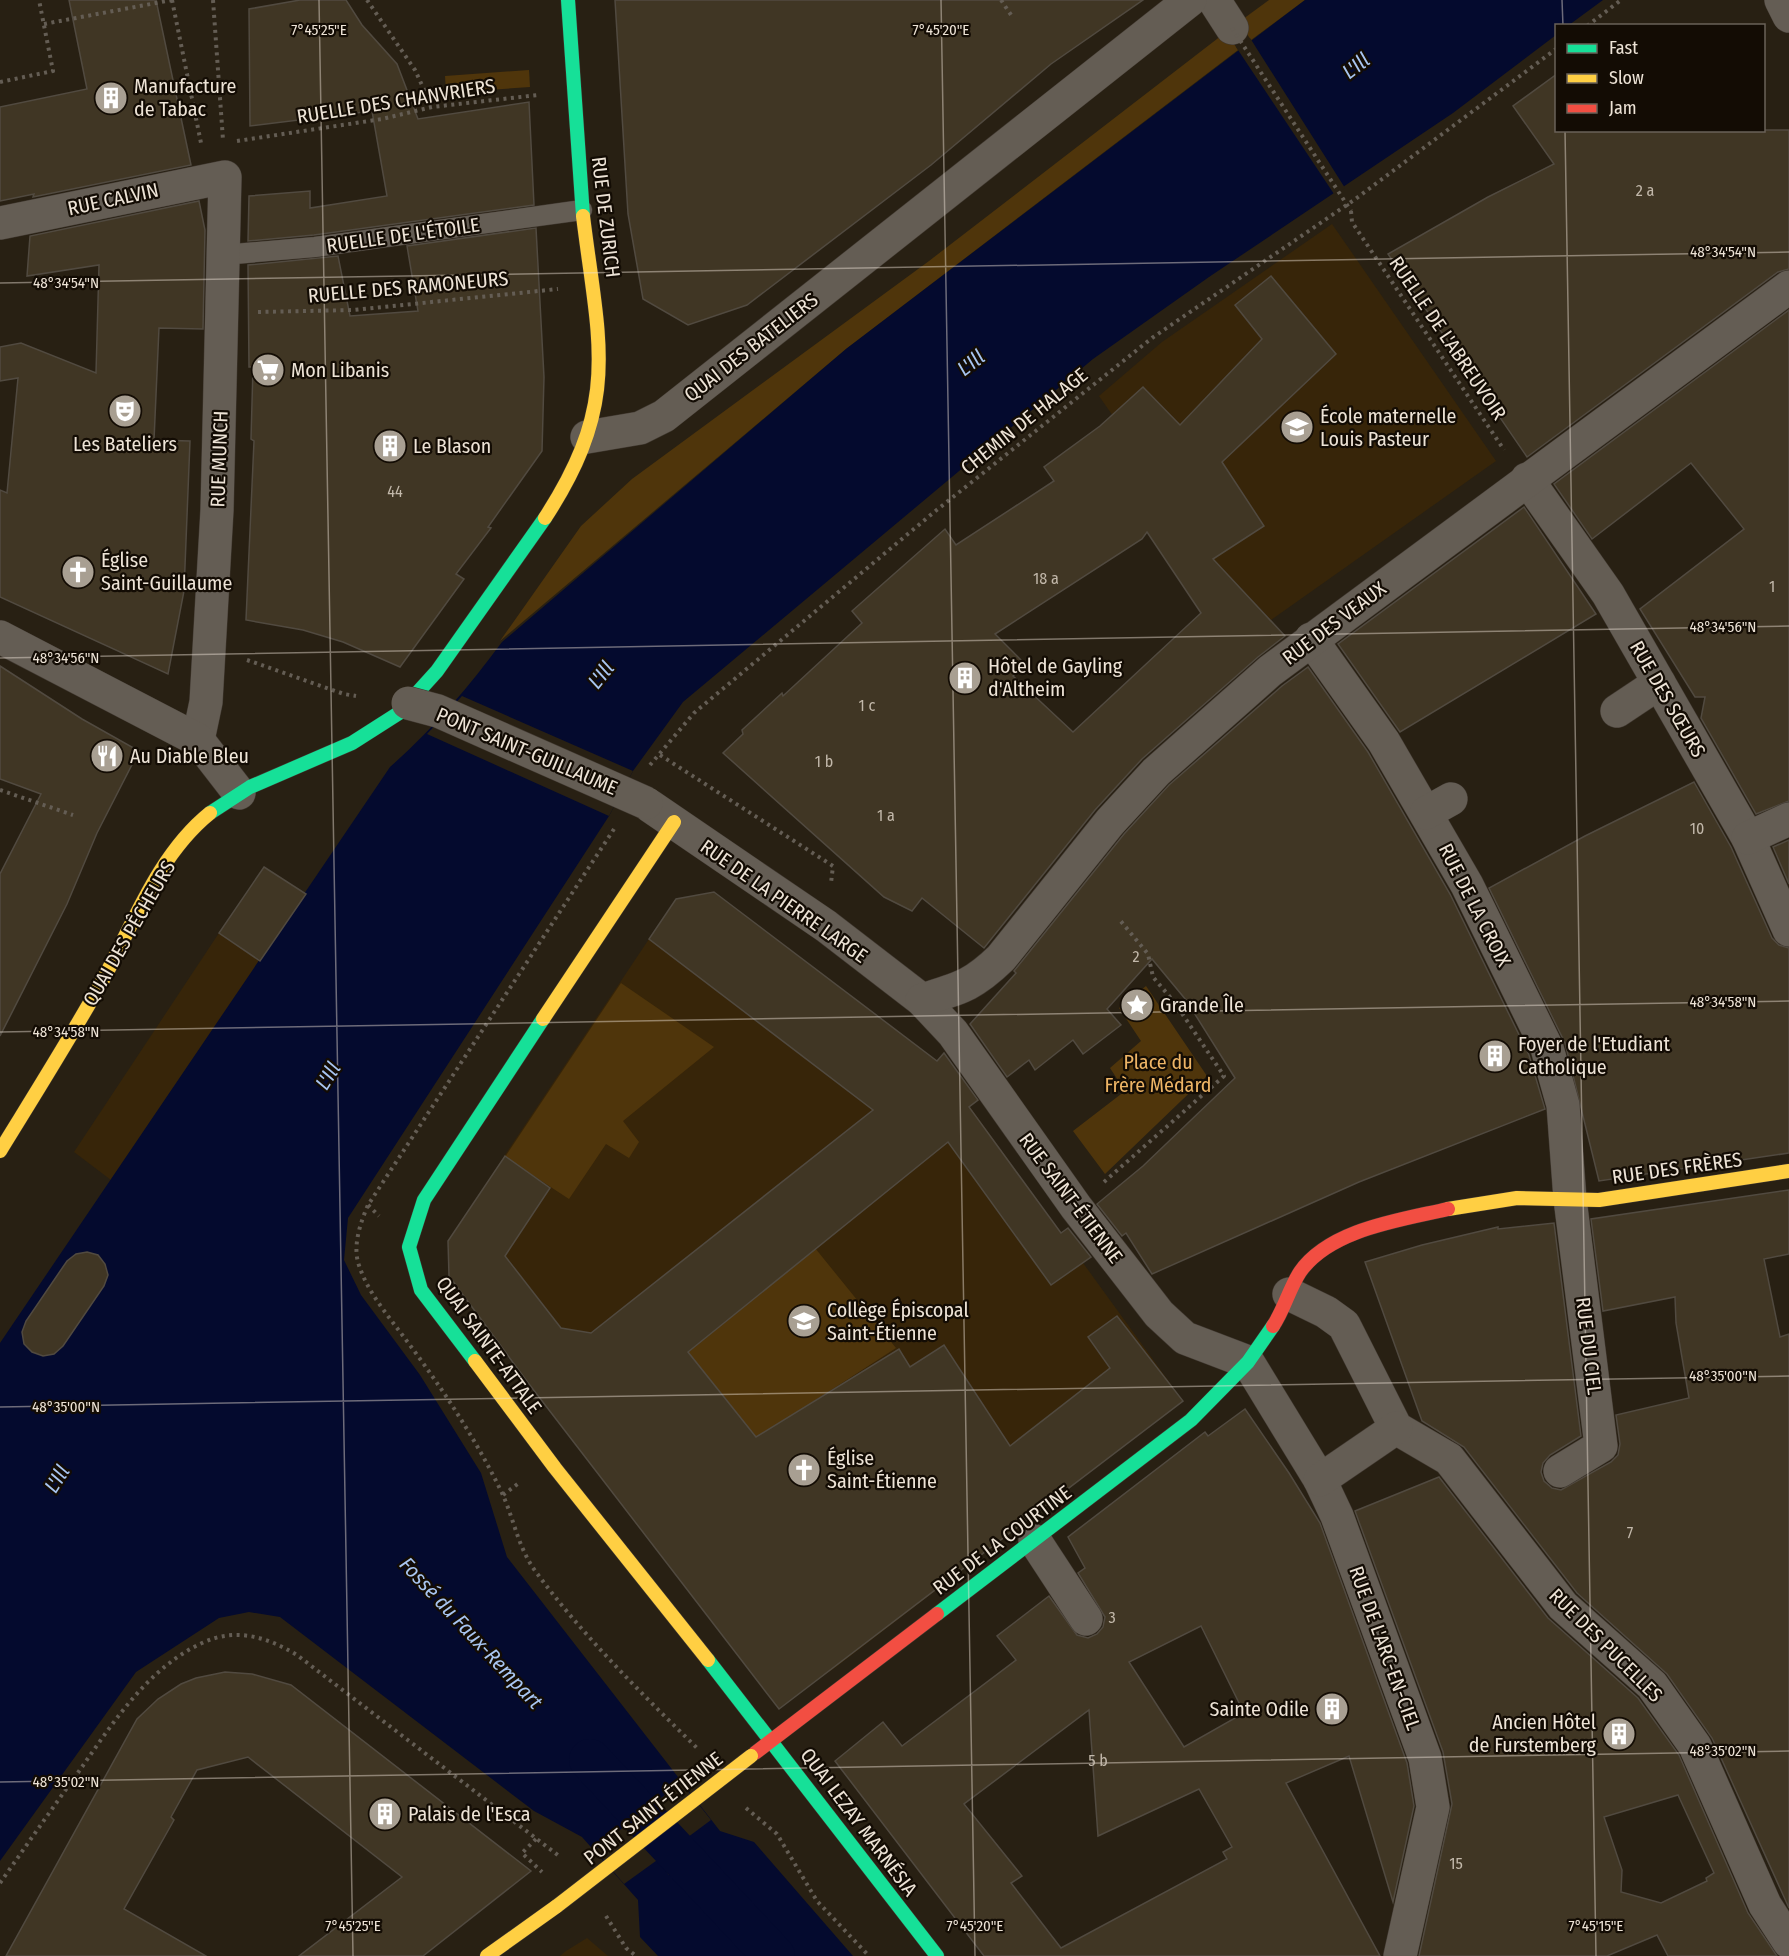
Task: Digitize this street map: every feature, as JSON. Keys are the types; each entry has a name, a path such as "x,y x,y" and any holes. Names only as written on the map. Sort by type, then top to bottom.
{"street":[{"name":"RUE DE ZURICH","path":"568,0 582,210 599,307 599,385 586,437"},
{"name":"QUAI DES BATELIERS","path":"586,437 640,428 664,416 1190,0"},
{"path":"1214,0 1232,28"},
{"path":"1781,0 1789,16"},
{"name":"RUE CALVIN","path":"0,223 216,178"},
{"name":"RUE MUNCH","path":"198,740 206,702 217,510 223,255 216,178"},
{"name":"RUE DES VEAUX","path":"922,1000 967,986 985,974 1002,958 1110,822 1156,772 1270,671 1789,286"},
{"path":"408,703 446,658 551,511 586,437"},
{"name":"RUE DES SŒURS","path":"1527,479 1608,594 1748,838 1789,930"},
{"path":"0,637 198,740 239,793"},
{"name":"RUE DE LA CROIX","path":"1311,639 1384,742 1438,806 1467,885 1547,1048 1563,1105 1570,1199"},
{"path":"1617,711 1659,683"},
{"name":"QUAI DES PÊCHEURS","path":"0,1151 101,982 166,865 202,819 239,793 282,771 348,747 373,733 408,703"},
{"name":"PONT SAINT-GUILLAUME","path":"408,703 438,711 646,803"},
{"name":"RUE DE LA PIERRE LARGE","path":"646,803 825,926 922,1000"},
{"path":"1748,838 1789,819"},
{"name":"QUAI SAINTE-ATTALE","path":"674,822 424,1200 409,1247 422,1290 555,1468 772,1740"},
{"name":"RUE SAINT-ÉTIENNE","path":"922,1000 953,1034 1076,1207 1159,1314 1185,1338 1248,1362"},
{"name":"RUE DES FRÈRES","path":"1289,1294 1300,1271 1326,1249 1360,1230 1474,1203 1517,1198 1599,1200 1789,1171"},
{"name":"RUE DU CIEL","path":"1560,1471 1601,1446 1570,1199"},
{"path":"1289,1294 1326,1312 1344,1325 1396,1428 1320,1480"},
{"name":"RUE DE LA COURTINE","path":"772,1740 1191,1420 1248,1362 1275,1323 1289,1294"},
{"name":"RUE DE L'ARC-EN-CIEL","path":"1248,1362 1320,1480 1337,1516 1425,1758 1432,1807 1400,1956"},
{"name":"RUE DES PUCELLES","path":"1396,1428 1449,1459 1563,1606 1652,1685 1695,1746 1765,1905 1789,1942"},
{"path":"1035,1541 1086,1619"},
{"name":"PONT SAINT-ÉTIENNE","path":"487,1956 557,1906 772,1740"},
{"name":"QUAI LEZAY MARNÉSIA","path":"772,1740 937,1956"}],"lane":[{"name":"RUELLE DE L'ÉTOILE","path":"223,255 315,247 582,210"}],"path":[{"path":"0,81 53,71 39,0"},
{"path":"44,24 172,0 199,123 216,178"},
{"name":"RUELLE DES CHANVRIERS","path":"213,0 223,142 382,119 432,107 574,90"},
{"path":"367,0 415,70 432,107"},
{"path":"1001,0 1011,15"},
{"path":"1590,24 1621,0"},
{"name":"RUELLE DE L'ABREUVOIR","path":"1232,28 1351,211 1352,222 1509,456 1527,479"},
{"name":"CHEMIN DE HALAGE","path":"649,767 694,713 933,513 1152,338 1354,200 1555,50"},
{"name":"RUELLE DES RAMONEURS","path":"223,313 354,310 595,285"},
{"path":"210,638 221,650 344,694 408,703"},
{"path":"660,755 832,866 825,926"},
{"path":"0,790 73,815"},
{"path":"1076,1207 1224,1076 1176,1003 1153,977 1148,954 1119,919"},
{"path":"503,1495 520,1481"},
{"path":"534,1570 616,1668 703,1754"},
{"path":"0,1882 116,1720 152,1677 202,1643 222,1637 245,1635 271,1640 297,1655 563,1859"},
{"path":"742,1805 777,1834 817,1900 869,1956"},
{"path":"530,1860 522,1853 536,1839"},
{"path":"603,1910 626,1948 636,1956"}],"shaded area":[{"name":"École maternelle Louis Pasteur","path":"1332,224 1496,461 1271,620 1213,559 1099,396 1162,342"},
{"name":"Collège Épiscopal Saint-Étienne","path":"714,892 936,1060 1183,1401 836,1667 779,1706 636,1524 449,1276 449,1239 675,900"},
{"path":"219,933 260,961 111,1180 74,1152"},
{"path":"587,1938 608,1956 560,1956 566,1951"}],"green space":[{"path":"1269,0 1305,0 1251,40 1239,22"},
{"path":"1226,32 1238,50 846,349 500,641 581,526 632,479 929,261"},
{"path":"529,70 530,87 446,93 445,76"},
{"path":"621,983 714,1047 623,1121 639,1142 629,1158 606,1144 569,1199 505,1157"},
{"name":"Place du Frère Médard","path":"1146,986 1207,1076 1105,1174 1073,1131 1125,1091 1110,1068 1141,1041 1119,1008"},
{"path":"815,1248 896,1348 754,1440 732,1407 688,1352"}],"water":[{"name":"L'Ill","path":"1305,0 1603,0 1570,24 1555,24 1555,36 1453,113 1209,277 1093,359 683,702 633,771 609,816 348,1218 344,1260 361,1295 420,1375 481,1473 507,1557 720,1831 754,1842 853,1956 658,1956 640,1937 638,1900 582,1837 534,1811 280,1617 249,1612 219,1618 136,1672 0,1861 0,1343 390,767 449,708 502,642 846,349","holes":["632,1800 644,1802 690,1859 688,1874 683,1877 669,1875 624,1817 626,1804"]}],"pier":[{"path":"1250,38 1345,188 1334,194 1236,47"},
{"path":"462,696 633,771 609,816 427,734"},
{"path":"681,1782 711,1820 676,1846 646,1810"},
{"path":"631,1821 660,1858 624,1884 595,1850"}],"building":[{"name":"Manufacture de Tabac","path":"69,0 156,0 191,165 33,197 34,194 0,201 0,107 87,89"},
{"path":"300,0 346,0 362,25 397,64 418,119 529,102 534,205 314,235 248,241 249,196 310,191 310,208 387,196 372,111 250,126 249,9"},
{"path":"615,0 1143,0 1051,64 931,165 747,305 688,325 643,299 628,214"},
{"path":"1555,75 1555,132 1789,130 1789,269 1778,272 1527,457 1388,254 1488,197 1554,164 1513,106"},
{"path":"199,201 205,230 203,329 159,328 154,440 190,441 184,591 168,674 0,597 0,490 7,493 18,378 0,381 0,347 21,343 96,373 99,265 27,276 30,236"},
{"path":"536,228 544,377 542,451 488,527 491,528 456,574 464,579 400,667 343,642 303,630 246,620 254,441 251,439 253,367 249,367 248,265 338,256 350,316 418,311 407,246"},
{"path":"1271,276 1336,354 1222,462 1264,526 1213,559 1285,636 1142,759 1095,810 984,948 922,898 912,911 884,897 723,753 743,734 742,730 782,693 783,696 862,623 852,611 945,529 956,545 1054,481 1044,467 1100,426 1143,387 1180,425 1262,339 1235,305","holes":["1147,532 1201,613 1073,732 1013,676 1025,664 995,634 1142,539"]},
{"path":"1789,310 1789,801 1756,814 1701,718 1705,697 1695,697 1640,609 1744,529 1691,463 1592,539 1554,484"},
{"path":"1524,507 1596,614 1400,732 1338,644"},
{"path":"0,666 82,719 139,751 97,833 67,904 0,1036 0,874 41,794 0,779"},
{"path":"1308,667 1368,752 1450,894 1529,1055 1545,1109 1359,1182 1152,1274 1126,1233 1122,1236 1097,1204 1143,1166 1235,1078 1186,1000 1152,959 1107,1009 1121,1025 1083,1054 1073,1040 1035,1070 1029,1060 1007,1077 970,1024 1016,973 1014,971 1124,834 1169,785 1282,686"},
{"path":"1694,782 1731,847 1772,938 1779,945 1789,948 1789,1153 1599,1181 1565,1043 1489,888 1585,836"},
{"path":"1789,840 1789,884 1773,847"},
{"path":"264,867 306,894 260,961 219,933"},
{"path":"714,892 937,1061 944,1053 978,1100 969,1107 1061,1233 1068,1228 1091,1257 1051,1285 948,1142 688,1352 756,1437 899,1349 910,1367 944,1345 1010,1446 1110,1368 1088,1337 1117,1316 1183,1401 779,1709 529,1384 449,1276 448,1241 505,1156 550,1188 505,1256 561,1328 591,1333 873,1110 649,939 676,899"},
{"path":"1789,1190 1789,1254 1764,1259 1780,1337 1789,1334 1789,1908 1712,1738 1667,1674 1577,1593 1464,1447 1422,1421 1365,1262 1422,1245 1498,1227 1498,1229 1554,1223 1581,1436 1550,1455 1543,1463 1541,1472 1544,1481 1552,1488 1561,1490 1611,1462 1618,1455 1620,1444 1616,1415 1689,1398 1676,1323 1675,1297 1603,1311 1591,1219"},
{"path":"87,1252 98,1255 105,1264 108,1275 104,1286 63,1346 54,1354 43,1356 32,1352 24,1344 22,1332 26,1321 67,1261 76,1254"},
{"path":"1245,1409 1320,1523 1407,1763 1414,1806 1393,1902 1349,1756 1286,1783 1380,1956 984,1956 835,1761 883,1722 902,1746 1016,1660 997,1636 1049,1596 1077,1635 1088,1638 1097,1634 1103,1627 1105,1617 1078,1573 1085,1568 1068,1537 1205,1432 1208,1436","holes":["1201,1626 1244,1713 1184,1747 1129,1662","1089,1710 1098,1836 1199,1789 1232,1847 1223,1852 1227,1859 1061,1948 1011,1883 1022,1876 964,1804"]},
{"path":"1439,1477 1548,1618 1638,1698 1679,1755 1748,1913 1777,1956 1668,1956 1657,1935 1607,1956 1419,1956 1452,1804 1443,1752 1355,1511","holes":["1678,1795 1714,1873 1706,1878 1707,1881 1661,1903 1621,1892 1622,1870 1604,1817"]},
{"name":"Palais de l'Esca","path":"225,1672 252,1674 291,1685 531,1871 423,1956 299,1956 402,1877 248,1757 197,1770 171,1817 174,1820 124,1909 206,1956 6,1956 137,1719 158,1699 181,1684 196,1678"}],"waterway":[{"name":"Fossé du Faux-Rempart","path":"590,1760 774,1956"}],"traffic: fast":[{"path":"568,0 583,216"},
{"path":"210,813 250,787 352,743 399,713 437,671 545,518"},
{"path":"475,1361 421,1290 409,1247 424,1200 543,1019"},
{"path":"937,1614 1191,1420 1248,1362 1273,1326"},
{"path":"708,1660 937,1956"}],"traffic: slow":[{"path":"545,518 569,477 585,440 595,405 598,337 583,216"},
{"path":"0,1151 104,978 162,868 176,848 210,813"},
{"path":"543,1019 674,822"},
{"path":"1448,1209 1517,1198 1599,1200 1789,1171"},
{"path":"475,1361 555,1468 708,1660"},
{"path":"557,1906 751,1756"},
{"path":"487,1956 557,1906"}],"traffic: jam":[{"path":"1273,1326 1300,1272 1313,1257 1329,1246 1368,1228 1448,1209"},
{"path":"755,1753 937,1614"}],"place":[{"name":"Manufacture de Tabac","path":"111,98"},
{"name":"Mon Libanis","path":"268,370"},
{"name":"Les Bateliers","path":"125,411"},
{"name":"École maternelle Louis Pasteur","path":"1297,427"},
{"name":"Le Blason","path":"390,446"},
{"name":"Église Saint-Guillaume","path":"78,572"},
{"name":"Hôtel de Gayling d'Altheim","path":"965,678"},
{"name":"Au Diable Bleu","path":"107,756"},
{"name":"Grande Île","path":"1137,1005"},
{"name":"Foyer de l'Etudiant Catholique","path":"1495,1056"},
{"name":"Collège Épiscopal Saint-Étienne","path":"804,1321"},
{"name":"Église Saint-Étienne","path":"804,1470"},
{"name":"Sainte Odile","path":"1332,1709"},
{"name":"Ancien Hôtel de Furstemberg","path":"1619,1734"},
{"name":"Palais de l'Esca","path":"385,1814"}]}
